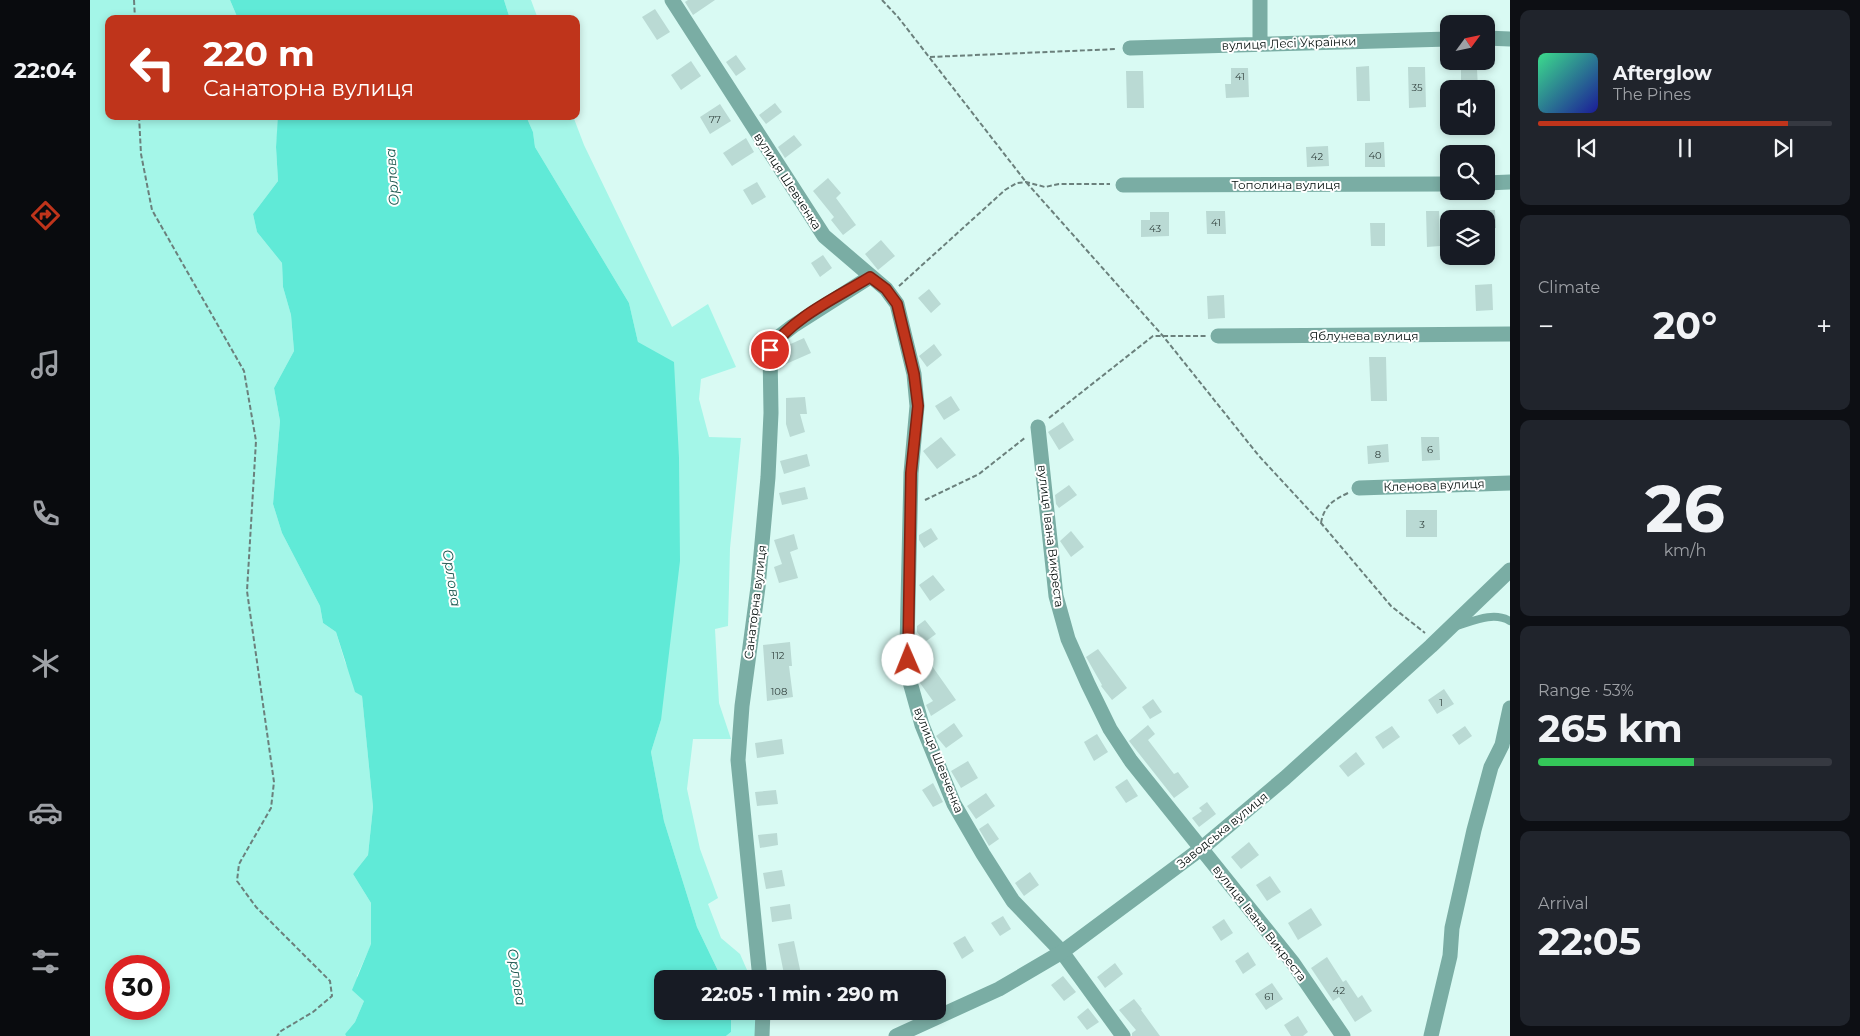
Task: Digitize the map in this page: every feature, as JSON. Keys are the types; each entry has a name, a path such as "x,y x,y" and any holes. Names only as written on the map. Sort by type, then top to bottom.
{"street":[{"name":"вулиця Шевченка","path":"672,0 824,236 890,294 897,304 903,320 918,406 911,473 907,646 908,675 922,725 954,804 1014,901 1062,952 1122,1036"},
{"path":"1260,0 1260,43"},
{"path":"1495,38 1510,39"},
{"name":"вулиця Лесі Українки","path":"1130,48 1440,39"},
{"path":"1495,183 1510,182"},
{"name":"Тополина вулиця","path":"1119,185 1440,184"},
{"name":"Санаторна вулиця","path":"759,970 738,760 742,706 758,587 768,477 771,413 770,350 780,336 793,326 870,277"},
{"name":"Яблунева вулиця","path":"1218,336 1510,334"},
{"name":"вулиця Івана Викреста","path":"1038,427 1056,596 1068,639 1110,729 1132,761 1292,963 1343,1036"},
{"name":"Кленова вулиця","path":"1359,488 1510,483"},
{"name":"Заводська вулиця","path":"896,1036 999,989 1062,952 1202,848 1272,790 1435,642 1510,570"},
{"path":"1431,1036 1450,956 1452,928 1474,830 1491,767 1506,750 1510,708"},
{"path":"762,1020 762,1036"}],"lane":[{"path":"1450,628 1490,617 1498,617 1510,621"}],"path":[{"path":"134,0 135,15"},
{"path":"882,0 930,57 1026,182 1163,336 1259,456 1321,522 1391,606 1435,642"},
{"path":"930,57 1130,48"},
{"path":"140,120 141,154 152,210 244,371 256,441 247,591 274,782 271,808 239,864 237,881 256,907 330,981 332,996 313,1012 281,1031 277,1036"},
{"path":"890,294 1004,190 1026,182 1045,187 1059,184 1119,185"},
{"path":"1163,336 1218,336"},
{"path":"1321,522 1322,513 1333,500 1359,488"}],"shaded area":[{"path":"90,0 230,0 236,15 105,15 105,120 279,120 276,147 278,181 253,214 257,232 282,263 283,287 291,315 294,351 274,388 280,421 273,504 282,533 320,606 323,623 336,632 345,662 362,696 373,807 368,855 353,874 371,903 371,945 357,976 364,1001 355,1022 345,1034 346,1036 90,1036"},
{"path":"504,0 531,0 537,15 509,15"},
{"path":"528,120 575,120 584,145 672,327 708,304 736,367 701,379 699,399 709,437 741,438 730,548 728,626 715,629 719,703 731,739 693,739 687,789 700,849 718,898 708,904 721,938 740,954 747,970 718,970 697,927 664,821 651,752 661,720 638,342 629,303 535,147 533,132"},
{"path":"731,1020 758,1020 761,1036 726,1036 731,1032"}],"water":[{"path":"230,0 504,0 509,15 236,15"},
{"name":"Орлова","path":"278,120 528,120 533,132 535,147 629,303 638,342 674,362 679,458 680,561 661,720 651,752 664,821 697,927 718,970 654,970 654,1020 731,1020 731,1032 726,1036 346,1036 345,1034 355,1022 364,1001 352,990 371,944 371,903 353,874 368,855 373,807 362,696 355,692 336,632 323,623 320,606 282,533 273,504 280,421 274,388 294,351 291,315 283,287 282,263 257,232 253,214 278,181 276,147"}],"building":[{"path":"688,0 715,0 693,15 685,2"},
{"path":"655,9 670,32 657,40 642,17"},
{"path":"736,55 746,69 736,76 726,62"},
{"path":"691,61 701,76 681,90 671,75"},
{"path":"1369,66 1370,101 1357,101 1356,67"},
{"path":"1408,67 1425,67 1426,107 1409,108"},
{"path":"1231,68 1248,68 1249,97 1226,98 1225,84 1231,84"},
{"path":"1461,70 1477,70 1478,80 1461,80"},
{"path":"1126,71 1143,71 1144,108 1127,108"},
{"path":"775,103 782,112 766,124 759,115"},
{"path":"720,104 731,121 710,134 700,117"},
{"path":"794,135 802,145 785,158 778,147"},
{"path":"746,138 754,152 732,166 723,153"},
{"path":"1384,142 1385,167 1365,167 1365,143"},
{"path":"1328,146 1329,166 1307,167 1306,147"},
{"path":"828,178 841,193 836,198 856,225 843,235 831,220 834,217 813,191"},
{"path":"757,182 766,197 752,205 743,190"},
{"path":"1206,211 1225,211 1226,234 1207,234"},
{"path":"1426,211 1439,211 1440,246 1427,247"},
{"path":"1150,212 1169,212 1169,236 1141,237 1141,220 1150,220"},
{"path":"1370,223 1385,223 1385,246 1371,246"},
{"path":"881,240 895,256 878,270 865,254"},
{"path":"823,255 832,268 820,277 811,263"},
{"path":"1492,284 1493,310 1476,311 1475,285"},
{"path":"929,289 941,304 931,313 918,298"},
{"path":"1224,295 1225,318 1208,319 1207,296"},
{"path":"804,338 811,353 786,364 781,351 784,347"},
{"path":"934,344 942,355 927,367 919,356"},
{"path":"1369,357 1386,357 1387,401 1371,401"},
{"path":"951,396 960,410 944,420 935,406"},
{"path":"805,397 807,414 800,414 805,432 790,437 786,424 786,398"},
{"path":"1063,422 1074,440 1059,450 1048,432"},
{"path":"941,437 956,455 937,469 923,451"},
{"path":"1421,437 1439,437 1440,460 1422,461"},
{"path":"1388,444 1389,462 1368,464 1367,446"},
{"path":"807,454 810,466 784,474 780,461"},
{"path":"1069,485 1077,495 1059,508 1056,504 1055,495"},
{"path":"805,487 808,499 782,505 779,493"},
{"path":"1406,510 1437,510 1437,537 1406,537"},
{"path":"931,528 938,539 924,548 919,540 919,535"},
{"path":"1071,531 1084,547 1071,557 1060,541"},
{"path":"794,534 798,549 790,552 798,578 779,583 774,567 782,564 774,540"},
{"path":"933,575 945,590 930,601 919,585"},
{"path":"925,620 936,634 925,642 917,632 917,626"},
{"path":"790,642 792,666 789,666 793,697 767,701 763,645"},
{"path":"1098,649 1127,688 1112,700 1101,686 1086,657"},
{"path":"932,666 956,700 931,716 926,705 933,701 920,683 918,676"},
{"path":"1444,689 1454,704 1437,714 1428,700"},
{"path":"1153,699 1162,712 1150,719 1142,707"},
{"path":"954,723 963,736 946,748 936,736"},
{"path":"1148,725 1155,734 1148,740 1174,774 1178,772 1189,787 1174,798 1129,741"},
{"path":"1392,726 1400,737 1383,749 1375,737"},
{"path":"1465,726 1472,736 1459,745 1452,735"},
{"path":"1097,734 1108,752 1094,761 1084,742"},
{"path":"782,739 784,754 757,758 755,743"},
{"path":"1356,752 1365,764 1348,777 1339,766"},
{"path":"968,761 978,778 961,788 951,771"},
{"path":"1127,779 1138,796 1126,803 1115,787"},
{"path":"933,783 943,802 933,807 922,790"},
{"path":"776,790 778,804 757,806 755,792"},
{"path":"986,793 995,806 976,819 967,806"},
{"path":"1207,802 1216,814 1199,827 1192,818 1202,811 1199,808"},
{"path":"988,823 999,839 989,846 979,829"},
{"path":"777,833 778,845 760,848 758,835"},
{"path":"1249,842 1259,855 1241,869 1231,857"},
{"path":"782,870 785,886 766,889 763,873"},
{"path":"1030,872 1039,885 1024,896 1015,883"},
{"path":"1270,876 1281,892 1267,901 1256,885"},
{"path":"790,904 792,919 772,922 770,907"},
{"path":"1311,908 1322,925 1298,940 1288,923"},
{"path":"1003,916 1011,929 1000,936 991,923"},
{"path":"1224,919 1233,933 1221,941 1212,927"},
{"path":"965,936 974,951 962,959 953,943"},
{"path":"794,941 800,970 783,970 778,944"},
{"path":"1248,952 1256,965 1243,974 1235,961"},
{"path":"1327,957 1343,982 1346,980 1358,998 1362,995 1372,1011 1355,1022 1339,997 1333,1001 1311,968"},
{"path":"1115,963 1123,974 1105,988 1097,977"},
{"path":"1063,976 1076,992 1064,1001 1051,985"},
{"path":"1272,983 1283,999 1266,1010 1255,994"},
{"path":"1134,999 1160,1036 1132,1036 1132,1033 1136,1030 1119,1010"},
{"path":"1088,1008 1099,1022 1087,1030 1077,1017"},
{"path":"1298,1016 1308,1032 1303,1036 1291,1036 1284,1025"}],"route":[{"path":"770,350 780,336 793,326 870,277 886,289 897,304 903,320 914,374 918,406 911,473 908,660"}]}
